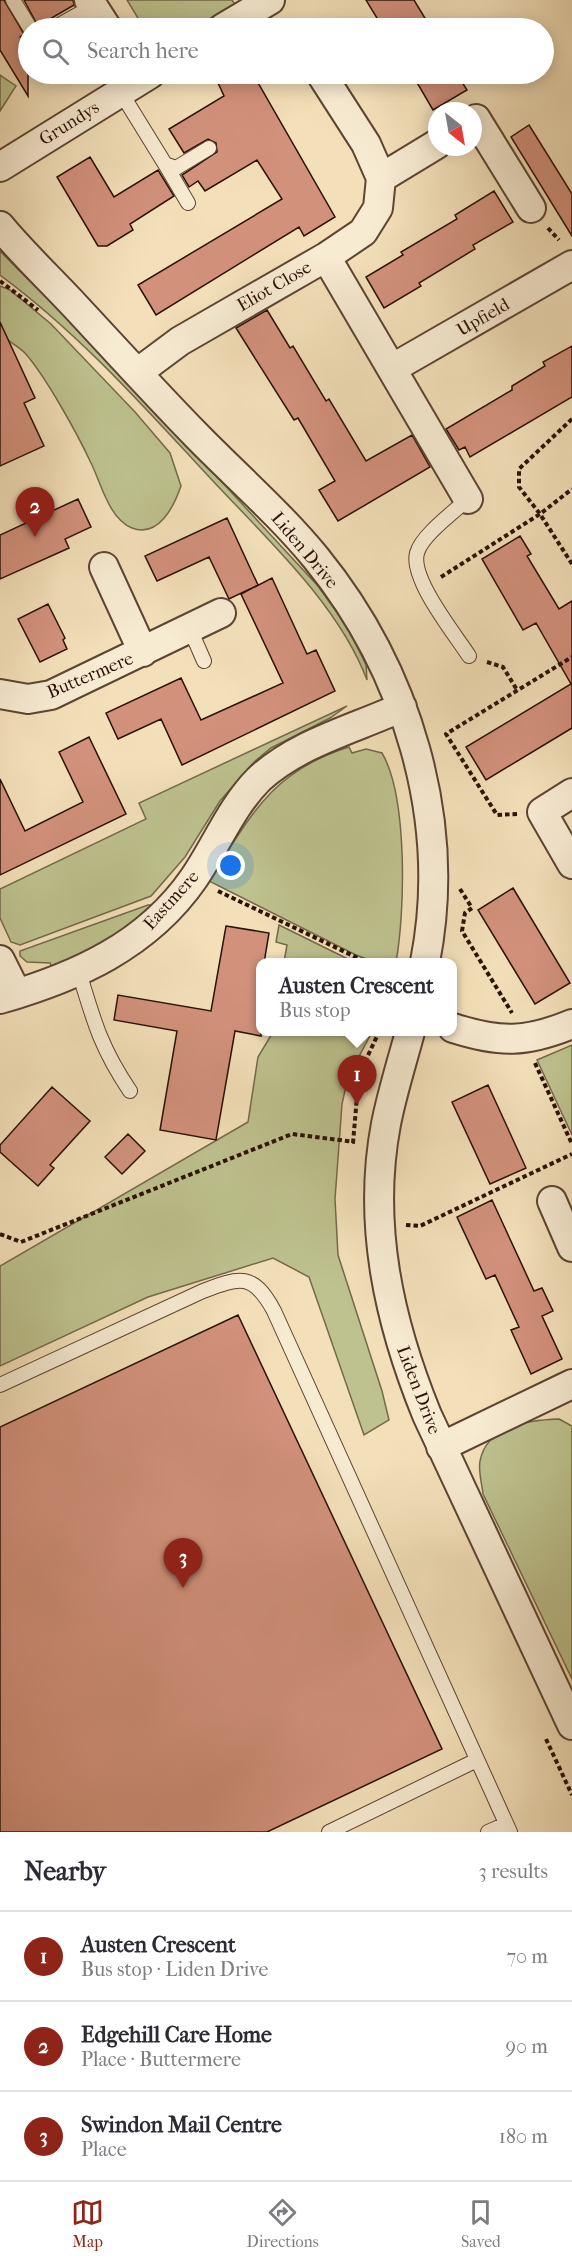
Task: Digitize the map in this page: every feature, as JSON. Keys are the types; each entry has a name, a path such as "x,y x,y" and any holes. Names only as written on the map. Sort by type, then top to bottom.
{"street":[{"path":"240,18 270,0"},
{"name":"Grundys","path":"0,167 130,84"},
{"name":"Eliot Close","path":"137,373 180,341 326,257 363,232 378,208 381,178 366,144 327,84"},
{"path":"482,129 531,208"},
{"path":"381,178 428,149"},
{"name":"Liden Drive","path":"0,226 137,373 316,558 360,622 402,707 428,798 433,848 433,881 425,958"},
{"name":"Upfield","path":"393,368 568,256"},
{"path":"326,257 468,499"},
{"name":"Buttermere","path":"104,567 143,652"},
{"name":"Buttermere","path":"0,694 28,699 51,695 221,614"},
{"name":"Eastmere","path":"8,997 80,972 105,960 156,922 194,879 242,799 260,779 304,748 402,707"},
{"path":"572,793 542,812 572,864"},
{"path":"0,960 8,997"},
{"path":"457,1029 510,1041 528,1038 572,1024"},
{"name":"Liden Drive","path":"409,1036 383,1146 379,1181 383,1267 396,1330 410,1374 441,1448 572,1725"},
{"path":"552,1201 572,1247"},
{"path":"441,1448 572,1384"}],"lane":[{"path":"13,0 24,18"},
{"path":"79,18 96,11"},
{"path":"137,84 165,164 188,203"},
{"path":"165,164 176,168 209,148"},
{"path":"468,499 430,534 417,553 418,574 469,656"},
{"path":"190,628 204,661"},
{"path":"80,972 98,1035 108,1059 130,1091"},
{"path":"0,1385 212,1287 244,1279 256,1284 274,1311 508,1828 489,1832"},
{"path":"329,1832 477,1760"}],"path":[{"path":"0,281 45,316"},
{"path":"572,419 519,469 519,487 540,514 572,564"},
{"path":"426,587 540,514 572,489"},
{"path":"469,656 503,667 517,690"},
{"path":"542,812 497,815 446,734 572,657"},
{"path":"433,881 454,878 472,908 465,913 462,931 528,1038 538,1074 572,1144"},
{"path":"194,879 356,958"},
{"path":"0,1234 21,1242 292,1134 383,1146"},
{"path":"381,1224 420,1226 572,1154"}],"green space":[{"path":"127,0 232,0 235,4 210,18 138,18"},
{"path":"0,75 16,86 0,111"},
{"path":"0,251 122,374 318,586 349,629 366,665 367,680 355,652 339,625 299,574 137,399 85,347 0,275"},
{"path":"0,286 10,290 51,324 135,412 170,453 181,486 170,511 158,524 142,530 132,528 117,517 70,421 51,390 25,353 0,333"},
{"path":"347,706 330,718 271,748 254,762 220,801 185,857 151,896 20,945 11,942 0,918 0,889 146,819 139,803"},
{"path":"349,747 352,753 366,749 382,753 390,773 396,797 402,856 401,915 397,958 364,958 356,955 209,881 237,836 265,799 300,769 322,757"},
{"path":"152,905 113,939 53,969 50,963 27,962 20,956 20,951"},
{"path":"279,925 346,958 285,958 287,945 276,942"},
{"path":"271,1036 370,1036 348,1077 342,1104 335,1199 338,1255 382,1391 389,1420 364,1435 309,1277 273,1258 148,1297 0,1366 0,1266 248,1122 258,1057"},
{"path":"572,1045 572,1135 537,1060"},
{"path":"559,1419 572,1426 572,1679 483,1494 479,1469 484,1449 500,1432 523,1423"}],"building":[{"path":"0,0 4,0 18,24 18,80 0,50"},
{"path":"24,0 73,0 74,5 52,18 34,18"},
{"path":"366,0 414,0 425,18 377,18"},
{"path":"21,84 28,84 28,96"},
{"path":"219,84 259,84 335,217 304,236 299,227 156,315 138,285 282,199 257,160 205,191 198,181 189,187 182,175 217,152 216,143 208,139 184,153 169,129 224,96"},
{"path":"418,84 463,84 467,90 447,102 428,102"},
{"path":"529,125 572,194 572,236 511,137"},
{"path":"90,157 114,197 158,170 174,196 130,224 133,230 107,246 98,246 57,177"},
{"path":"494,191 513,222 473,245 475,249 419,283 421,286 384,308 366,277 403,255 401,252 457,219 455,215"},
{"path":"267,310 290,348 293,346 326,401 329,399 366,461 412,435 430,467 338,521 319,490 335,481 298,418 294,420 236,328"},
{"path":"0,322 35,398 24,403 44,446 0,466"},
{"path":"572,346 572,397 470,457 465,447 459,450 446,429 512,390 512,386 545,366 543,362"},
{"path":"78,499 91,527 65,539 69,548 0,579 0,535"},
{"path":"227,518 258,585 229,599 209,557 157,581 145,556"},
{"path":"520,536 531,554 527,556 559,609 572,601 572,728 486,780 466,747 571,684 536,623 523,630 482,559"},
{"path":"272,578 307,654 316,650 335,691 182,765 161,719 118,739 106,713 181,678 201,720 283,683 241,594"},
{"path":"48,604 65,638 63,640 67,649 40,662 18,619"},
{"path":"89,737 126,814 0,875 0,779 25,831 83,802 59,752"},
{"path":"513,888 570,983 535,1004 478,910"},
{"path":"226,926 269,933 265,958 256,958 256,1035 235,1031 216,1140 160,1130 177,1031 114,1020 118,995 211,1011"},
{"path":"488,1085 526,1168 490,1184 452,1102"},
{"path":"52,1087 90,1121 50,1165 54,1168 38,1186 0,1152 0,1145"},
{"path":"128,1134 145,1151 122,1174 105,1157"},
{"path":"492,1200 534,1291 542,1288 553,1311 542,1316 562,1359 531,1374 511,1330 519,1327 495,1275 486,1279 457,1217"},
{"path":"238,1315 442,1749 267,1832 0,1832 0,1427"}],"place":[{"name":"Edgehill Care Home","path":"35,537"},
{"name":"Austen Crescent","path":"357,1105"},
{"name":"Swindon Mail Centre","path":"183,1588"}]}
